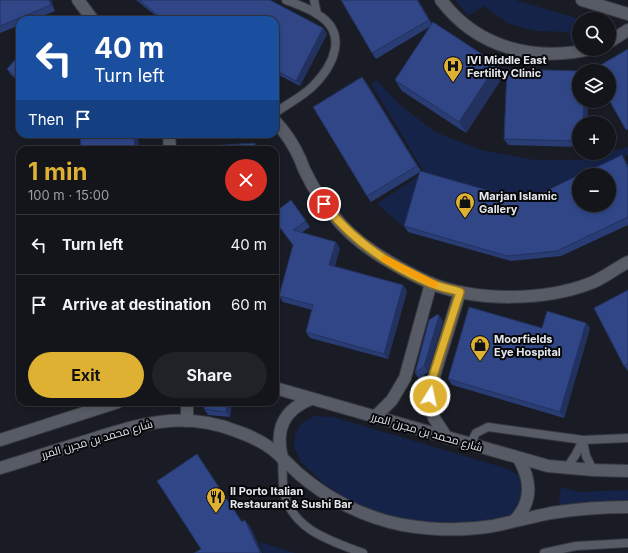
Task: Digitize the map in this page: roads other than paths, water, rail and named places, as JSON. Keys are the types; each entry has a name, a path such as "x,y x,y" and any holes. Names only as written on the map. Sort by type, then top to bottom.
{"street":[{"path":"78,0 90,16"},
{"path":"441,0 466,26 480,35 511,48 543,54 572,52"},
{"path":"582,0 628,14"},
{"path":"616,38 628,30"},
{"path":"279,126 292,144 321,199 335,218 377,255 431,283 460,292 500,297 543,295 568,290 592,282 628,262"},
{"path":"375,417 392,400 405,378 431,283"},
{"path":"447,438 434,418 430,396 434,373 460,292"},
{"name":"شارع محمد بن مجرن المرر","path":"279,389 548,466 628,471"},
{"path":"282,458 279,437 281,427 286,417 296,406 311,399"},
{"path":"0,440 106,406"},
{"path":"187,406 187,421"},
{"name":"شارع محمد بن مجرن المرر","path":"0,468 137,425 161,421 187,421 212,424 243,433 271,448 311,483 337,500 357,510 386,520 424,528 447,530 470,529 493,526 515,520 570,510 628,506"},
{"path":"515,520 522,514 528,496 527,476 519,458"}],"lane":[{"path":"279,109 312,86 333,57 336,44 335,35 331,27 317,14 286,0"},
{"path":"314,0 317,14"},
{"path":"470,444 476,433 488,427 583,440 628,438"},
{"path":"567,468 583,440"},
{"path":"583,440 586,456 593,470"},
{"path":"282,458 284,491 290,509 295,517 302,524 317,534 363,553"},
{"path":"544,553 576,546 628,543"}],"place":[{"name":"IVI Middle East Fertility Clinic","path":"453,83"},
{"name":"Marjan Islamic Gallery","path":"465,219"},
{"name":"Moorfields Eye Hospital","path":"480,362"},
{"name":"Il Porto Italian Restaurant & Sushi Bar","path":"216,514"}]}
